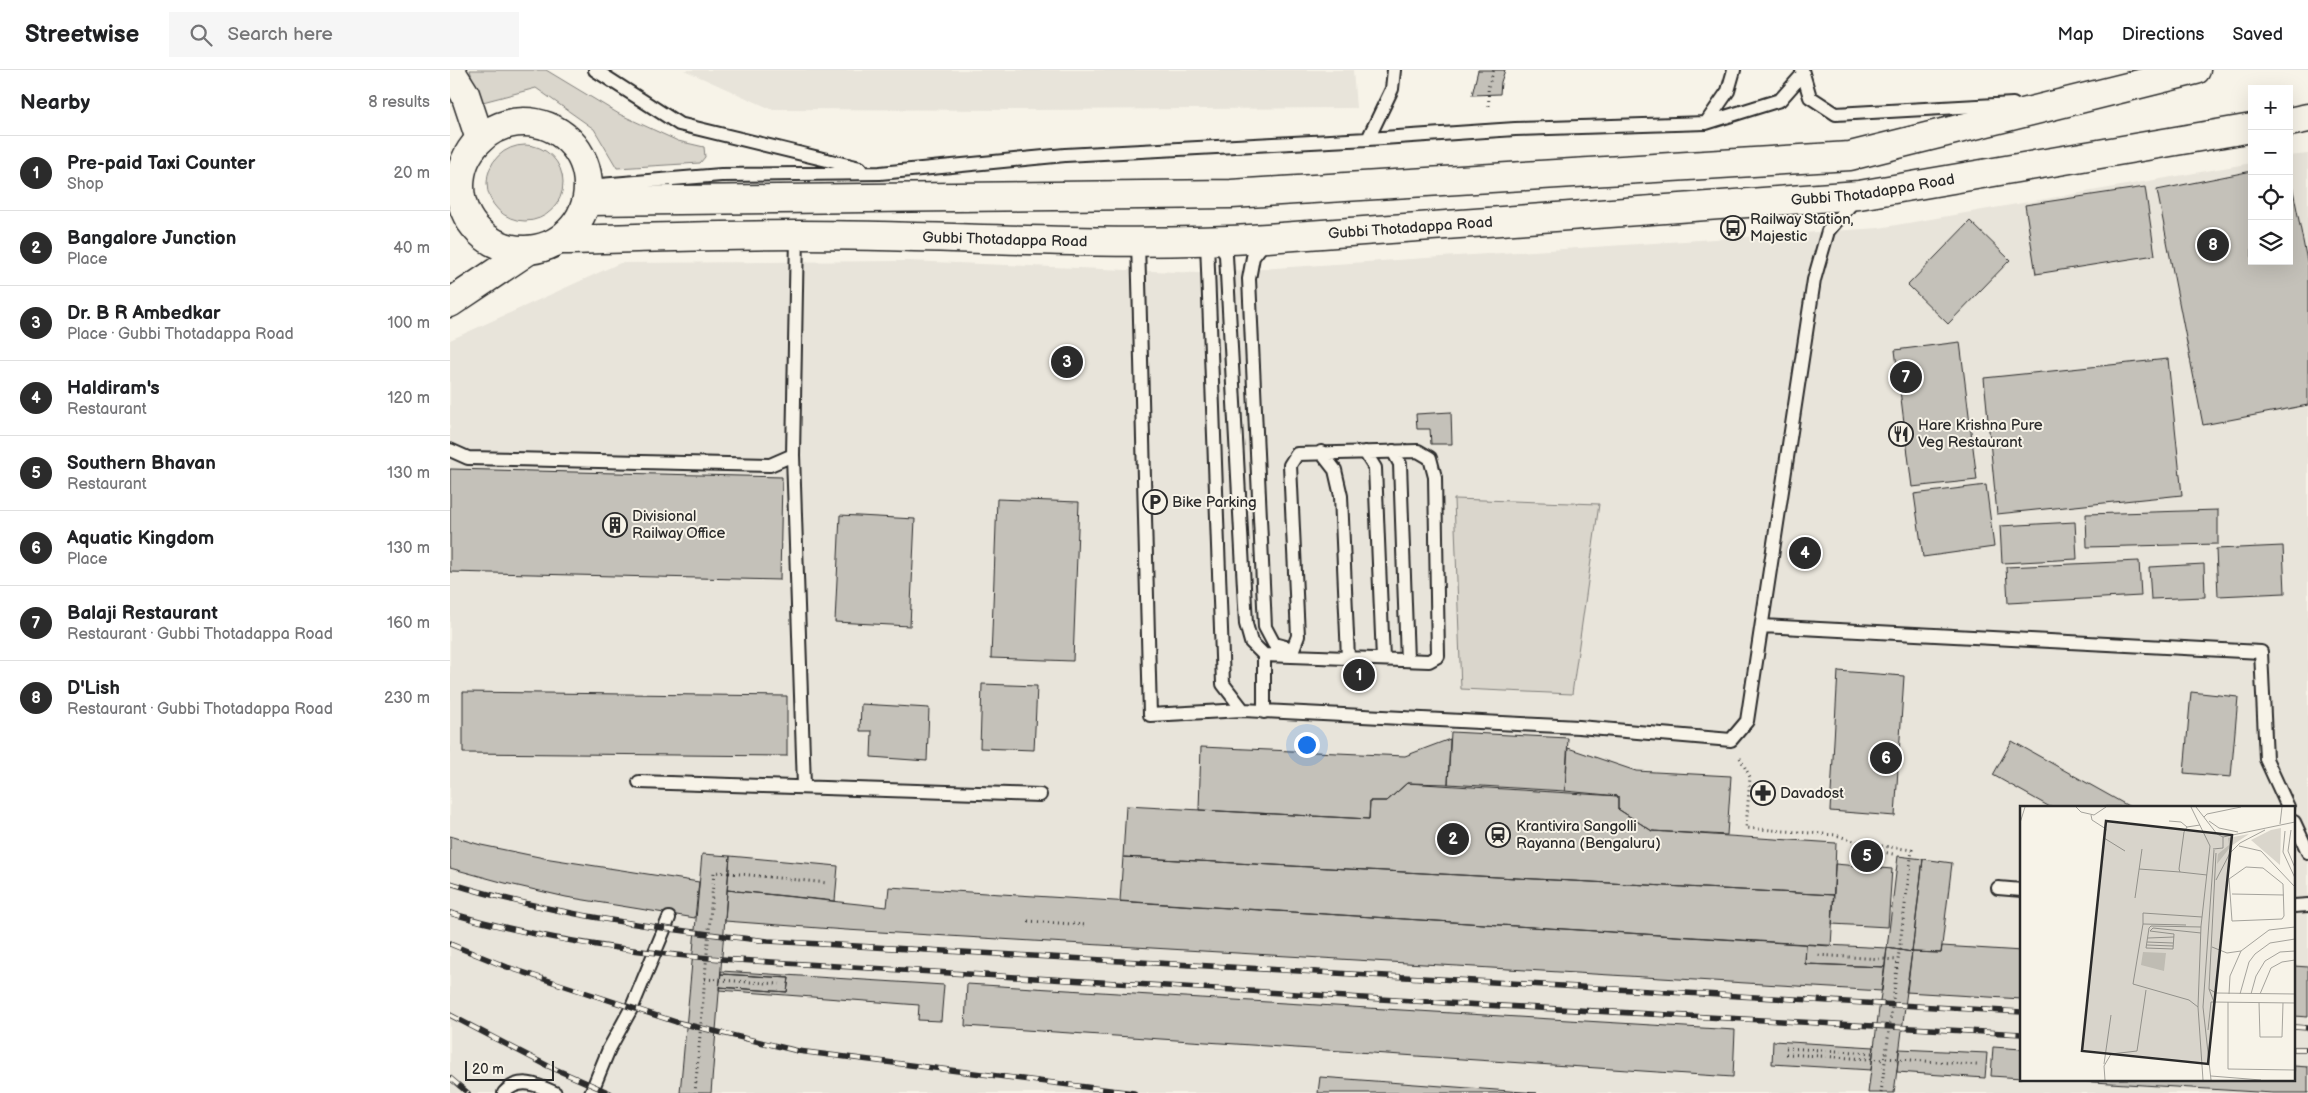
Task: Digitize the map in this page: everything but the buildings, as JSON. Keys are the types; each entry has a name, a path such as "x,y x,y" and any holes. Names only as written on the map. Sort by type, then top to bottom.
{"main road":[{"path":"450,70 465,94 480,139"},
{"path":"587,194 1231,194 1850,156 2196,70"},
{"path":"2293,121 2308,118"},
{"path":"450,302 529,250 563,240 574,229 587,194 577,149 561,134 541,124 519,122 498,127 480,139 468,154 455,196 475,228 490,241 509,249 529,250"},
{"name":"Gubbi Thotadappa Road","path":"563,240 797,235 1212,242 1859,195 2248,129"}],"lane":[{"path":"595,70 678,124 880,173"},
{"path":"1368,140 1392,89 1394,70"},
{"path":"1706,123 1728,91 1734,70"},
{"path":"587,194 721,175 880,173 1065,155 1368,140 1515,129 1706,123 1780,100 1802,72"},
{"path":"1802,72 1810,97 1836,114 2032,103 2091,96"},
{"path":"1138,241 1150,715 1243,710 1579,727 1731,740 1747,721 1814,280 1828,231 1859,195"},
{"path":"797,235 793,455 804,786"},
{"path":"1212,242 1226,255 1246,624 1250,642 1264,655 1429,661 1438,656 1435,477 1430,458 1418,451 1297,454 1290,465 1298,636 1293,649 1274,644 1265,627 1249,279 1253,257 1267,238"},
{"path":"1212,242 1223,684 1243,710"},
{"path":"450,450 468,458 770,465 793,455"},
{"path":"1393,451 1400,464 1407,660"},
{"path":"1321,452 1335,470 1340,496 1348,658"},
{"path":"1366,452 1374,468 1383,660"},
{"path":"1762,626 2261,652 2266,759 2288,806"},
{"path":"1264,655 1264,712"},
{"path":"639,782 1040,794"},
{"path":"2296,826 2308,852"},
{"path":"1998,888 2020,890"},
{"path":"591,1093 609,1049 632,1007 669,918"},
{"path":"504,1093 517,1083 525,1083 539,1086 555,1093"}],"path":[{"path":"1489,106 1488,87 1494,70"},
{"path":"1731,740 1750,777 1746,828 1836,835 1860,843 1912,850 1881,1093"},
{"path":"1882,852 1883,846"},
{"path":"1872,850 1893,854"},
{"path":"695,1093 714,872 828,883"},
{"path":"1028,921 1087,925"},
{"path":"1816,955 1898,960"},
{"path":"705,979 780,984"},
{"path":"1786,1048 1872,1053"},
{"path":"1786,1054 1976,1065"}],"shaded area":[{"path":"470,70 546,70 619,114 678,141 704,147 705,157 700,163 617,168 594,129 536,88 479,103"},
{"path":"684,70 1353,70 1356,108 771,109"},
{"path":"525,145 540,148 552,156 560,168 563,183 560,198 552,210 540,218 525,221 510,218 498,210 490,198 487,183 490,168 498,156 510,148"},
{"path":"2308,154 2308,1093 450,1093 450,340 620,263 908,261 1201,273 1879,228 2248,164 2248,265 2293,265 2293,156"},
{"path":"1454,499 1599,504 1572,694 1461,689"}],"railway":[{"path":"450,883 528,904 608,920 768,941 2020,1012"},
{"path":"450,913 517,930 584,943 652,953 721,959 1446,1003 2020,1034"},
{"path":"450,944 507,967 676,1022 798,1051 1134,1093"},
{"path":"450,1015 548,1066 610,1093"},
{"path":"2296,1027 2308,1028"},
{"path":"2296,1049 2308,1049"},
{"path":"450,1078 468,1093"}],"place":[{"name":"Railway Station, Majestic","path":"1733,228"},
{"name":"D'Lish","path":"2213,245"},
{"name":"Dr. B R Ambedkar","path":"1067,362"},
{"name":"Balaji Restaurant","path":"1906,377"},
{"name":"Hare Krishna Pure Veg Restaurant","path":"1901,434"},
{"name":"Bike Parking","path":"1155,502"},
{"name":"Divisional Railway Office","path":"615,525"},
{"name":"Haldiram's","path":"1805,553"},
{"name":"Pre-paid Taxi Counter","path":"1359,675"},
{"name":"Aquatic Kingdom","path":"1886,758"},
{"name":"Davadost","path":"1763,793"},
{"name":"Krantivira Sangolli Rayanna (Bengaluru)","path":"1498,835"},
{"name":"Bangalore Junction","path":"1453,839"},
{"name":"Southern Bhavan","path":"1867,856"}]}
